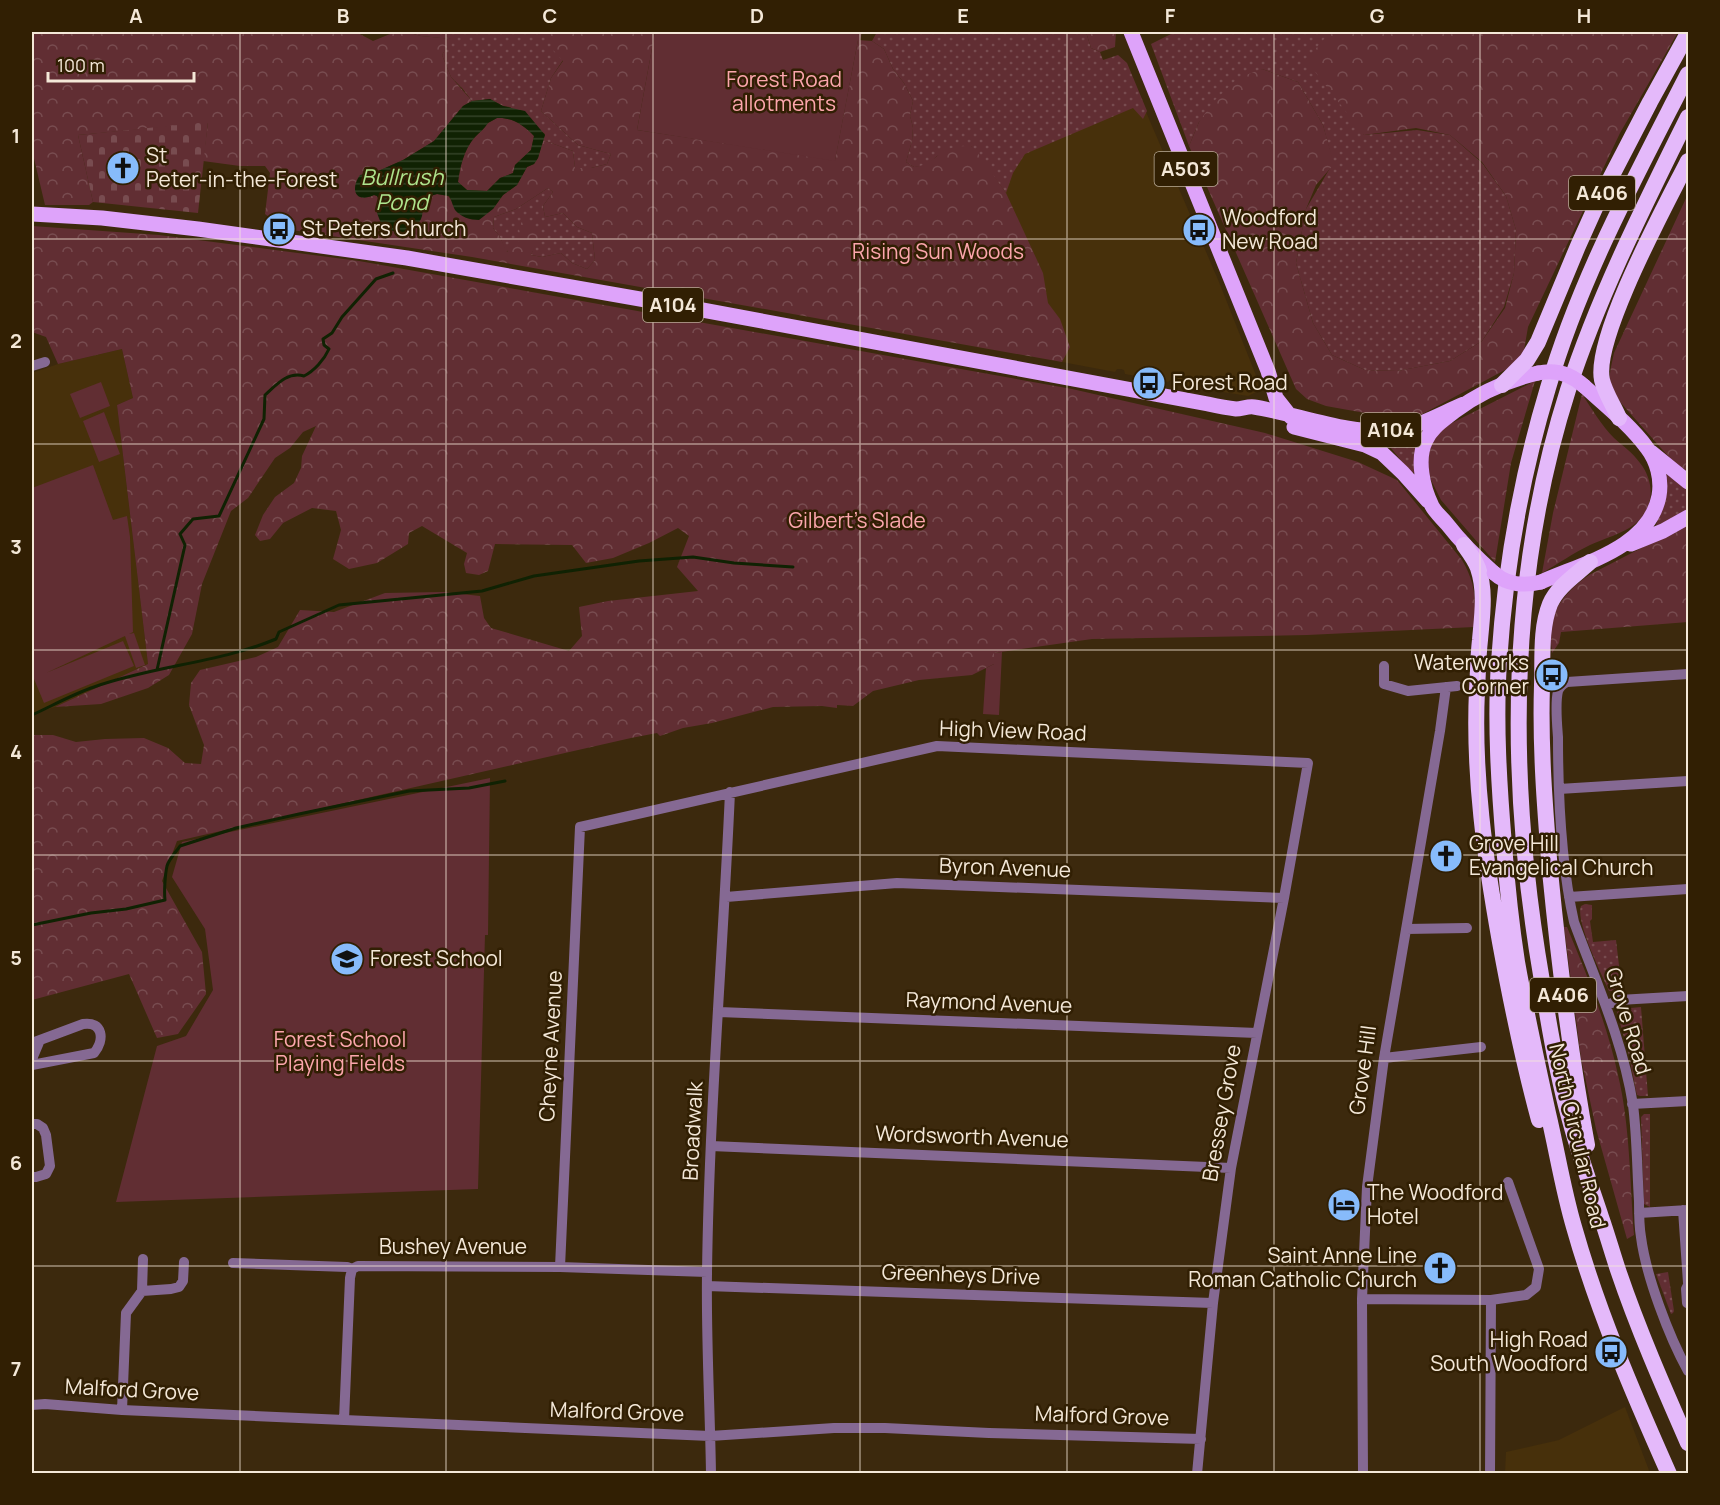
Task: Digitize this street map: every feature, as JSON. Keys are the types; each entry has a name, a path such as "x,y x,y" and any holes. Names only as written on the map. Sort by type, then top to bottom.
{"highway":[{"name":"A406","path":"1502,385 1527,360 1538,342 1596,206 1640,120 1689,33"},
{"name":"North Circular Road","path":"1669,1473 1613,1342 1573,1226 1516,955 1508,890 1499,775 1498,722 1499,663 1511,552 1533,440 1559,351 1616,216 1689,74"},
{"name":"North Circular Road","path":"1689,117 1611,277 1588,331 1568,392 1540,499 1530,555 1523,610 1518,722 1519,775 1535,944 1568,1114 1617,1269 1689,1443"},
{"name":"A406","path":"1619,418 1602,381 1604,349 1639,261 1689,161"},
{"name":"A406","path":"1464,545 1477,565 1482,588 1483,605 1477,693 1477,761 1485,855 1524,1063 1555,1173 1573,1226"},
{"name":"A406","path":"1590,562 1560,589 1550,603 1546,615 1541,707 1542,772 1569,1044 1601,1216"}],"main road":[{"name":"A503","path":"1131,32 1276,398 1289,416 1308,425"},
{"name":"A104","path":"32,214 198,229 398,257 698,309 1082,382 1289,416"},
{"path":"1647,448 1660,479 1660,489 1656,508 1640,531 1630,540 1590,562 1541,582 1528,584 1503,579 1464,545 1432,507 1421,472 1420,461 1422,448 1432,430 1464,404 1502,385 1550,371 1574,378 1619,418 1647,448 1689,482"},
{"name":"A503","path":"1270,378 1308,425"},
{"path":"1245,408 1267,394 1270,378"},
{"name":"A104","path":"1245,408 1251,417 1308,425 1384,431 1415,425 1464,404"},
{"name":"A104","path":"1308,425 1382,453 1403,473 1432,507"},
{"path":"1611,551 1663,531 1689,518"}],"street":[{"path":"32,366 45,362"},
{"name":"Grove Hill","path":"1363,1473 1362,1299 1367,1187 1384,1058 1440,730 1451,687 1408,691 1384,684 1384,666"},
{"name":"Grove Road","path":"1688,1369 1677,1348 1650,1275 1641,1237 1632,1104 1621,1050 1607,1005 1574,922 1569,897 1559,789 1558,692 1561,685 1567,682 1689,674"},
{"name":"High View Road","path":"580,826 937,746 1308,763"},
{"name":"Bressey Grove","path":"1197,1473 1213,1303 1231,1168 1308,763"},
{"path":"1559,789 1689,781"},
{"name":"Broadwalk","path":"711,1473 707,1272 711,1146 730,792"},
{"name":"Cheyne Avenue","path":"560,1267 580,826"},
{"name":"Byron Avenue","path":"726,897 897,883 1284,898"},
{"path":"1569,897 1689,889"},
{"path":"1406,929 1467,928"},
{"path":"1607,1005 1619,999 1689,996"},
{"name":"Raymond Avenue","path":"719,1012 1257,1033"},
{"path":"32,1059 36,1041 88,1023 96,1026 101,1034 100,1046 94,1053 32,1065"},
{"path":"1384,1058 1481,1047"},
{"path":"1632,1104 1689,1101"},
{"path":"32,1124 43,1128 46,1135 50,1166 46,1174 32,1176"},
{"name":"Wordsworth Avenue","path":"711,1146 1231,1168"},
{"path":"1362,1299 1491,1300 1526,1295 1536,1287 1539,1269 1508,1182"},
{"path":"1639,1214 1686,1210 1689,1284 1686,1289 1687,1303"},
{"path":"122,1410 126,1313 142,1291 143,1259"},
{"path":"142,1291 179,1287 183,1281 184,1262"},
{"path":"233,1263 352,1269"},
{"name":"Bushey Avenue","path":"344,1420 350,1278 352,1269 358,1266 560,1267 707,1272"},
{"name":"Greenheys Drive","path":"707,1286 1213,1303"},
{"path":"1490,1473 1491,1300"},
{"name":"Malford Grove","path":"32,1405 710,1436 834,1428 885,1428 1201,1439"}],"shaded area":[{"path":"1131,77 1219,282 1257,378 1256,392 1248,396 1179,385 1177,380 1172,379 1168,382 1125,374 1121,369 1115,372 1062,362 970,145"},
{"path":"122,349 133,398 117,405 148,664 55,707 32,714 32,373 58,364"},
{"path":"1625,1407 1650,1473 1505,1473 1506,1452 1559,1440"}],"green space":[{"name":"Rising Sun Woods","path":"32,32 356,32 373,41 395,32 406,32 452,39 442,55 451,77 472,101 463,106 434,141 403,160 376,172 364,173 369,197 374,195 379,200 377,213 422,216 421,206 427,197 437,194 448,196 455,209 493,209 503,195 517,185 527,167 534,164 543,140 573,151 575,168 591,168 607,164 611,154 578,145 541,111 551,78 563,61 554,51 549,32 655,32 637,130 835,160 858,40 872,41 884,49 893,69 904,83 913,101 910,115 913,128 912,141 906,162 914,167 920,166 952,148 971,146 975,149 1006,193 1043,273 1048,303 1060,319 1070,347 1062,362 472,257 285,229 265,214 270,173 265,166 240,166 203,161 208,123 78,135 93,202 89,205 45,205 32,150","holes":["548,188 553,192 543,206 545,217 563,213 577,227 592,233 595,260 587,269 572,263 561,253 542,257 531,255 541,233 525,219 518,226 522,240 512,244 507,252 493,228 494,217 516,209"]},
{"path":"406,32 549,32 563,60 551,78 541,111 578,145 611,154 607,164 591,168 575,168 573,151 543,140 545,134 510,107 490,99 472,101 451,77 442,55 451,39"},
{"name":"Forest Road allotments","path":"655,32 862,32 858,40 835,161 637,130"},
{"path":"877,32 1086,32 1091,48 1100,52 1103,60 1118,55 1127,63 1147,111 1143,119 1133,108 1025,154 1013,173 1006,193 971,146 937,156 926,166 914,167 906,162 912,141 913,128 910,115 913,101 904,83 893,69 884,49 872,41"},
{"path":"1086,32 1116,32 1115,47 1100,52 1091,48"},
{"path":"1172,32 1330,32 1364,135 1417,130 1450,135 1482,163 1506,196 1516,230 1514,273 1504,307 1482,341 1450,361 1397,371 1365,370 1332,355 1313,323 1296,263 1306,209 1333,163 1323,125 1298,82 1262,69 1199,122 1189,146 1151,44"},
{"path":"1330,32 1502,32 1505,34 1519,32 1678,32 1620,133 1528,327 1523,356 1505,370 1413,419 1411,415 1393,418 1326,406 1307,399 1296,389 1189,146 1199,122 1213,102 1238,78 1262,69 1298,82 1323,125 1334,164 1316,185 1306,209 1296,263 1313,323 1332,355 1365,370 1397,371 1450,361 1482,341 1505,308 1514,273 1516,230 1506,196 1482,162 1450,135 1416,128 1364,135 1306,60"},
{"path":"497,118 513,120 530,132 534,136 531,150 515,165 513,173 500,178 487,191 467,190 458,182 465,153 475,137 488,123"},
{"path":"208,122 198,213 93,202 78,135"},
{"path":"548,188 553,192 543,206 545,217 563,213 577,227 592,233 595,260 587,269 572,263 561,253 542,257 531,255 537,239 522,241 506,252 500,237 493,228 494,217 516,209"},
{"path":"1688,194 1688,471 1676,465 1621,403 1610,379 1614,353"},
{"name":"Gilbert's Slade","path":"32,226 159,235 359,261 1072,389 1265,433 1358,462 1397,480 1467,569 1474,592 1474,627 1307,635 1092,639 994,653 994,664 972,675 919,680 873,691 853,706 773,707 683,728 660,736 657,733 631,738 177,841 162,881 202,952 206,994 178,1034 157,1038 129,974 32,1000 32,735 53,735 76,742 144,738 168,748 185,763 201,764 204,745 189,705 191,683 200,670 256,657 278,647 300,610 334,612 385,593 443,592 480,596 484,618 491,628 569,651 582,636 579,607 608,601 698,591 677,567 689,536 678,528 613,558 586,563 572,545 495,544 488,571 479,575 466,573 464,564 467,553 422,526 409,533 408,544 377,563 349,569 333,559 341,530 336,511 312,508 283,523 270,539 260,541 255,535 263,515 275,497 294,483 301,468 302,456 316,426 303,432 290,448 275,458 248,498 231,511 202,584 192,634 169,675 148,688 101,704 55,707 148,664 117,405 133,398 122,349 58,364 46,337 32,332"},
{"path":"1535,381 1511,463 1495,562 1441,500 1431,480 1427,465 1429,450 1436,435 1448,425"},
{"path":"101,382 110,406 80,418 70,394"},
{"path":"1582,394 1605,428 1645,470 1651,495 1642,518 1635,524 1584,548 1542,573 1553,513"},
{"path":"104,412 120,454 99,462 83,421"},
{"path":"1422,433 1413,473 1391,448 1368,436 1392,439"},
{"path":"93,465 113,520 127,516 130,537 133,632 129,634 134,633 145,665 136,668 125,636 46,673 123,641 134,666 44,703 32,679 32,488"},
{"path":"1666,474 1688,489 1688,512 1656,526 1665,500"},
{"path":"1688,524 1688,622 1561,632 1559,643 1552,653 1550,634 1553,616 1562,600 1574,587 1589,575"},
{"path":"1002,652 999,715 983,714 986,668 994,664 994,653"},
{"name":"Forest School Playing Fields","path":"490,778 488,935 485,935 478,1189 116,1202 157,1046 186,1036 213,990 205,929 172,877 182,842"},
{"path":"1592,905 1590,921 1593,942 1616,940 1622,991 1609,991 1595,961 1580,913 1581,906"},
{"path":"1564,927 1567,927 1596,1000 1622,1094 1634,1235 1627,1239 1596,1129 1581,1058"},
{"path":"1641,1007 1648,1096 1637,1095 1617,1012 1621,1009"},
{"path":"1644,1114 1650,1114 1650,1207 1644,1204 1641,1117"},
{"path":"1668,1272 1674,1311 1671,1314 1656,1274"}],"water":[{"name":"Bullrush Pond","path":"490,99 503,106 525,111 545,135 534,164 527,167 517,185 503,195 493,209 479,220 460,215 455,210 449,196 437,194 427,197 421,220 410,230 400,234 382,226 377,213 379,200 377,196 362,198 356,194 355,185 360,175 376,172 403,160 434,141 463,106 472,101","holes":["497,118 517,122 526,128 534,136 531,150 515,165 513,173 500,178 487,191 467,190 458,182 465,153 475,137 488,123"]}],"waterway":[{"path":"157,670 185,545 180,534 193,519 219,516 264,419 265,395 288,377 304,376 315,368 329,349 324,345 323,339 332,333 342,317 376,279 393,273"},
{"path":"32,715 78,693 116,680 254,647 276,639 279,632 339,605 482,591 534,576 639,561 693,557 734,563 793,567"},
{"path":"32,925 165,900 167,866 180,846 236,828 409,791 469,788 505,781"}],"place":[{"name":"St Peter-in-the-Forest","path":"123,168"},
{"name":"St Peters Church","path":"279,229"},
{"name":"Woodford New Road","path":"1199,230"},
{"name":"Forest Road","path":"1149,383"},
{"name":"Waterworks Corner","path":"1552,675"},
{"name":"Grove Hill Evangelical Church","path":"1446,856"},
{"name":"Forest School","path":"347,959"},
{"name":"The Woodford Hotel","path":"1344,1205"},
{"name":"Saint Anne Line Roman Catholic Church","path":"1440,1268"},
{"name":"High Road South Woodford","path":"1611,1352"}]}
